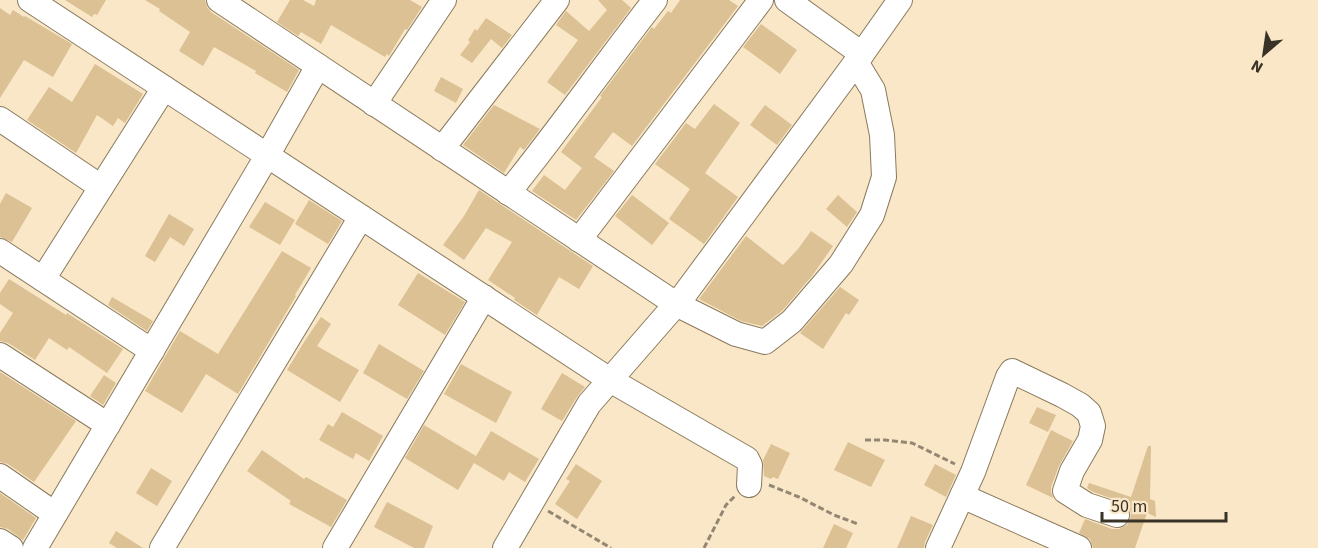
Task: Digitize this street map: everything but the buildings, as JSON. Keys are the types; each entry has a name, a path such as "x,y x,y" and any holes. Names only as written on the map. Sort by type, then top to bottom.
{"street":[{"path":"30,0 610,380 747,459 750,465 749,485"},
{"path":"219,0 248,8 318,66 676,304 736,334 765,342 792,321 841,264 872,214 884,177 882,135 873,90 859,58 787,0"},
{"path":"374,104 444,0"},
{"path":"442,148 556,0"},
{"path":"508,193 554,136 588,86 655,0"},
{"path":"579,240 761,0"},
{"path":"505,548 589,404 676,304 900,0"},
{"path":"44,544 55,514 318,66"},
{"path":"43,279 164,88"},
{"path":"0,119 101,187"},
{"path":"162,548 361,217"},
{"path":"0,251 152,351"},
{"path":"335,548 484,297"},
{"path":"0,355 108,425"},
{"path":"938,548 974,472 1012,371 1050,388 1080,405 1089,413 1093,426 1090,440 1072,471 1065,491 1087,505 1117,515"},
{"path":"0,477 55,514"},
{"path":"962,496 1079,548"},
{"path":"0,541 11,548"}],"path":[{"path":"865,440 912,443 974,472"},
{"path":"704,548 726,505 741,489 756,482 775,487 858,524"},
{"path":"532,501 611,548"}]}
